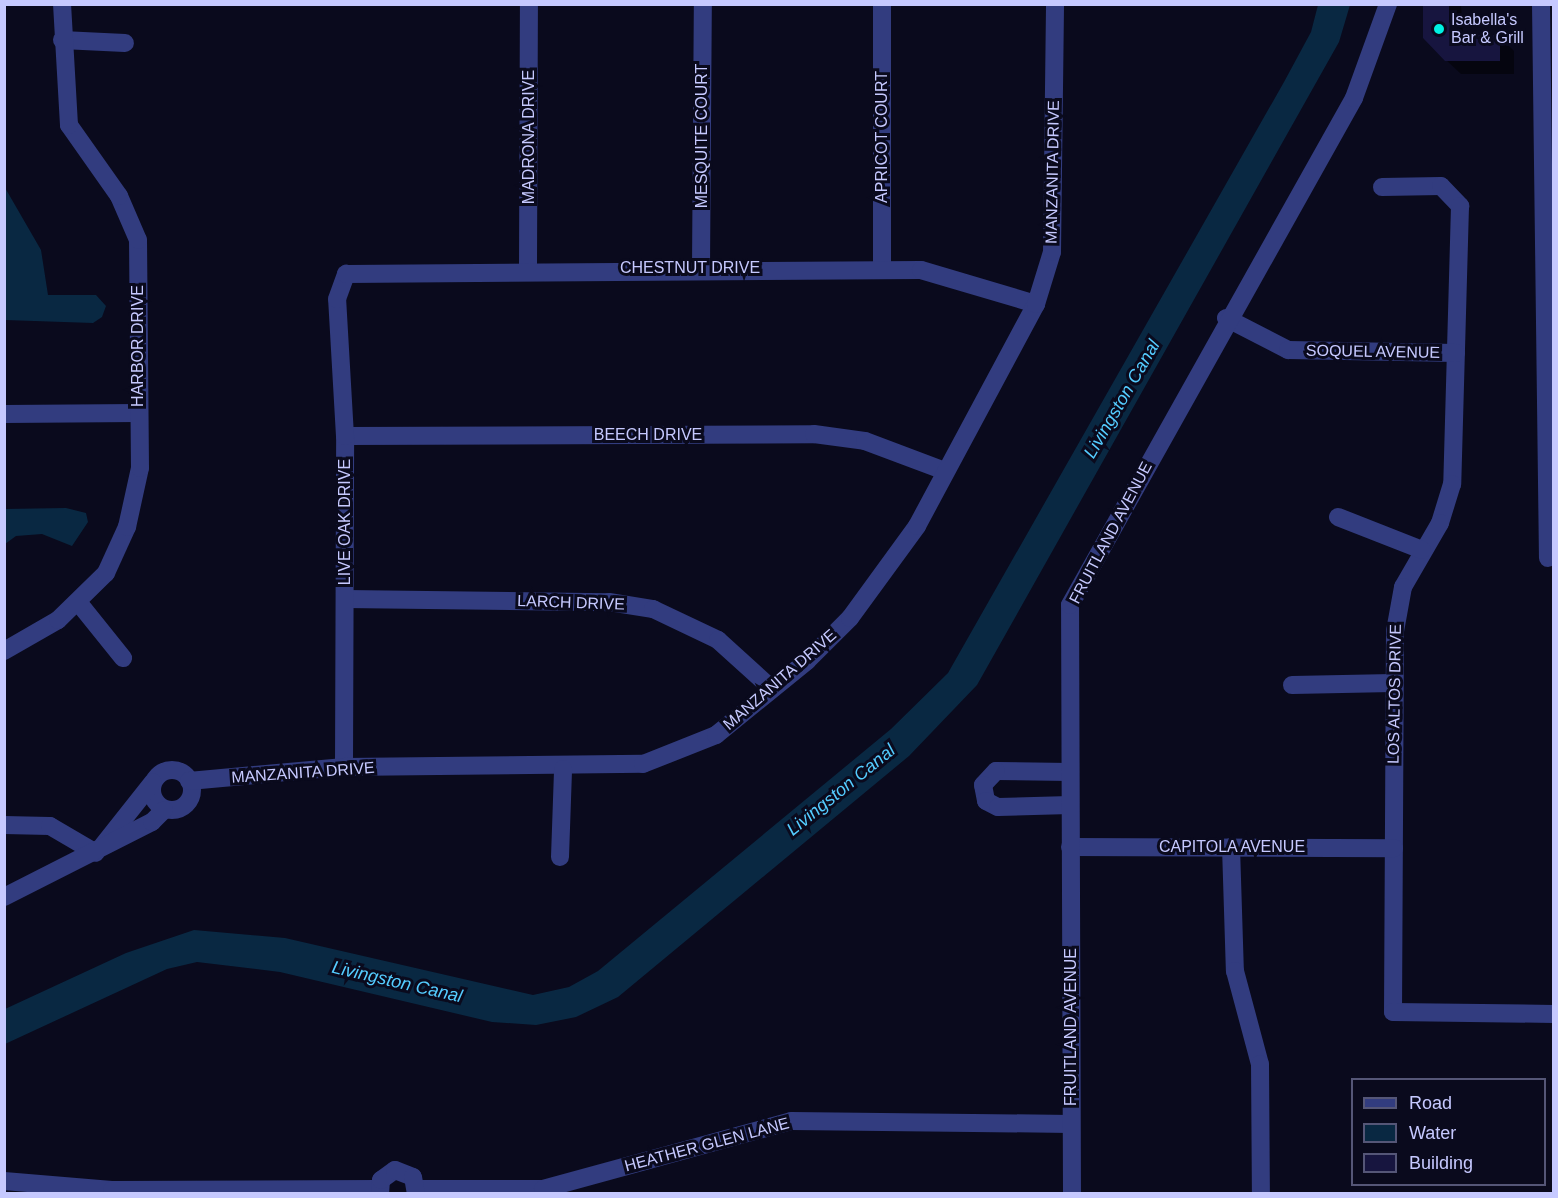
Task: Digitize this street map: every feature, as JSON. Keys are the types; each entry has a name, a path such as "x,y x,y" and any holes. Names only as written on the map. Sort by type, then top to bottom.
{"street":[{"name":"HARBOR DRIVE","path":"4,651 78,602 106,573 127,528 138,488 138,240 119,196 69,125 62,40 62,4"},
{"name":"MADRONA DRIVE","path":"528,269 530,4"},
{"name":"MESQUITE COURT","path":"701,268 703,4"},
{"name":"APRICOT COURT","path":"882,4 882,269"},
{"name":"MANZANITA DRIVE","path":"189,781 344,767 621,768 663,760 716,735 807,661 865,600 917,526 1036,304 1052,252 1055,4"},
{"name":"FRUITLAND AVENUE","path":"1072,1194 1070,606 1226,318 1353,98 1388,4"},
{"path":"1541,4 1548,558"},
{"path":"62,40 125,43"},
{"name":"LOS ALTOS DRIVE","path":"1382,187 1440,186 1460,206 1452,484 1440,523 1422,550 1403,587 1393,683 1393,1012 1554,1014"},
{"name":"CHESTNUT DRIVE","path":"340,278 351,273 528,269 882,269 950,275 1036,304"},
{"name":"LIVE OAK DRIVE","path":"340,278 337,298 345,436 344,767"},
{"name":"SOQUEL AVENUE","path":"1226,318 1288,350 1456,353"},
{"path":"4,414 138,413"},
{"name":"BEECH DRIVE","path":"345,436 814,434 865,441 945,471"},
{"path":"1338,518 1422,550"},
{"name":"LARCH DRIVE","path":"345,599 609,602 653,609 718,640 771,688"},
{"path":"78,602 123,658"},
{"path":"1292,685 1393,683"},
{"path":"560,857 563,769"},
{"path":"4,897 96,853 164,810 187,803 189,781 174,770 153,782 96,853"},
{"path":"1070,772 996,771 983,785 986,801 998,807 1070,805"},
{"path":"153,782 152,795 164,810"},
{"path":"4,825 50,826 96,853"},
{"name":"CAPITOLA AVENUE","path":"1070,847 1394,848"},
{"path":"1231,847 1235,971 1260,1064 1261,1194"},
{"name":"HEATHER GLEN LANE","path":"4,1181 112,1190 380,1191 385,1175 395,1170 413,1177 416,1191 518,1191 543,1189 791,1120 1071,1124"}],"water":[{"name":"Livingston Canal","path":"1318,5 1350,5 1339,42 977,685 909,756 618,997 576,1017 536,1025 492,1022 280,972 197,962 167,969 5,1044 5,1009 126,953 194,930 285,938 533,995 569,987 598,971 891,729 948,673 1284,82 1311,32"},
{"path":"4,186 41,250 48,295 96,295 106,306 102,317 93,323 5,320"},
{"path":"66,508 86,513 88,522 72,546 42,534 16,536 5,544 5,509"}],"building":[{"name":"Isabella's Bar & Grill","path":"1423,4 1449,4 1449,22 1461,35 1500,35 1500,61 1445,61 1423,38"}],"place":[{"name":"Isabella's Bar & Grill","path":"1439,29"}]}
